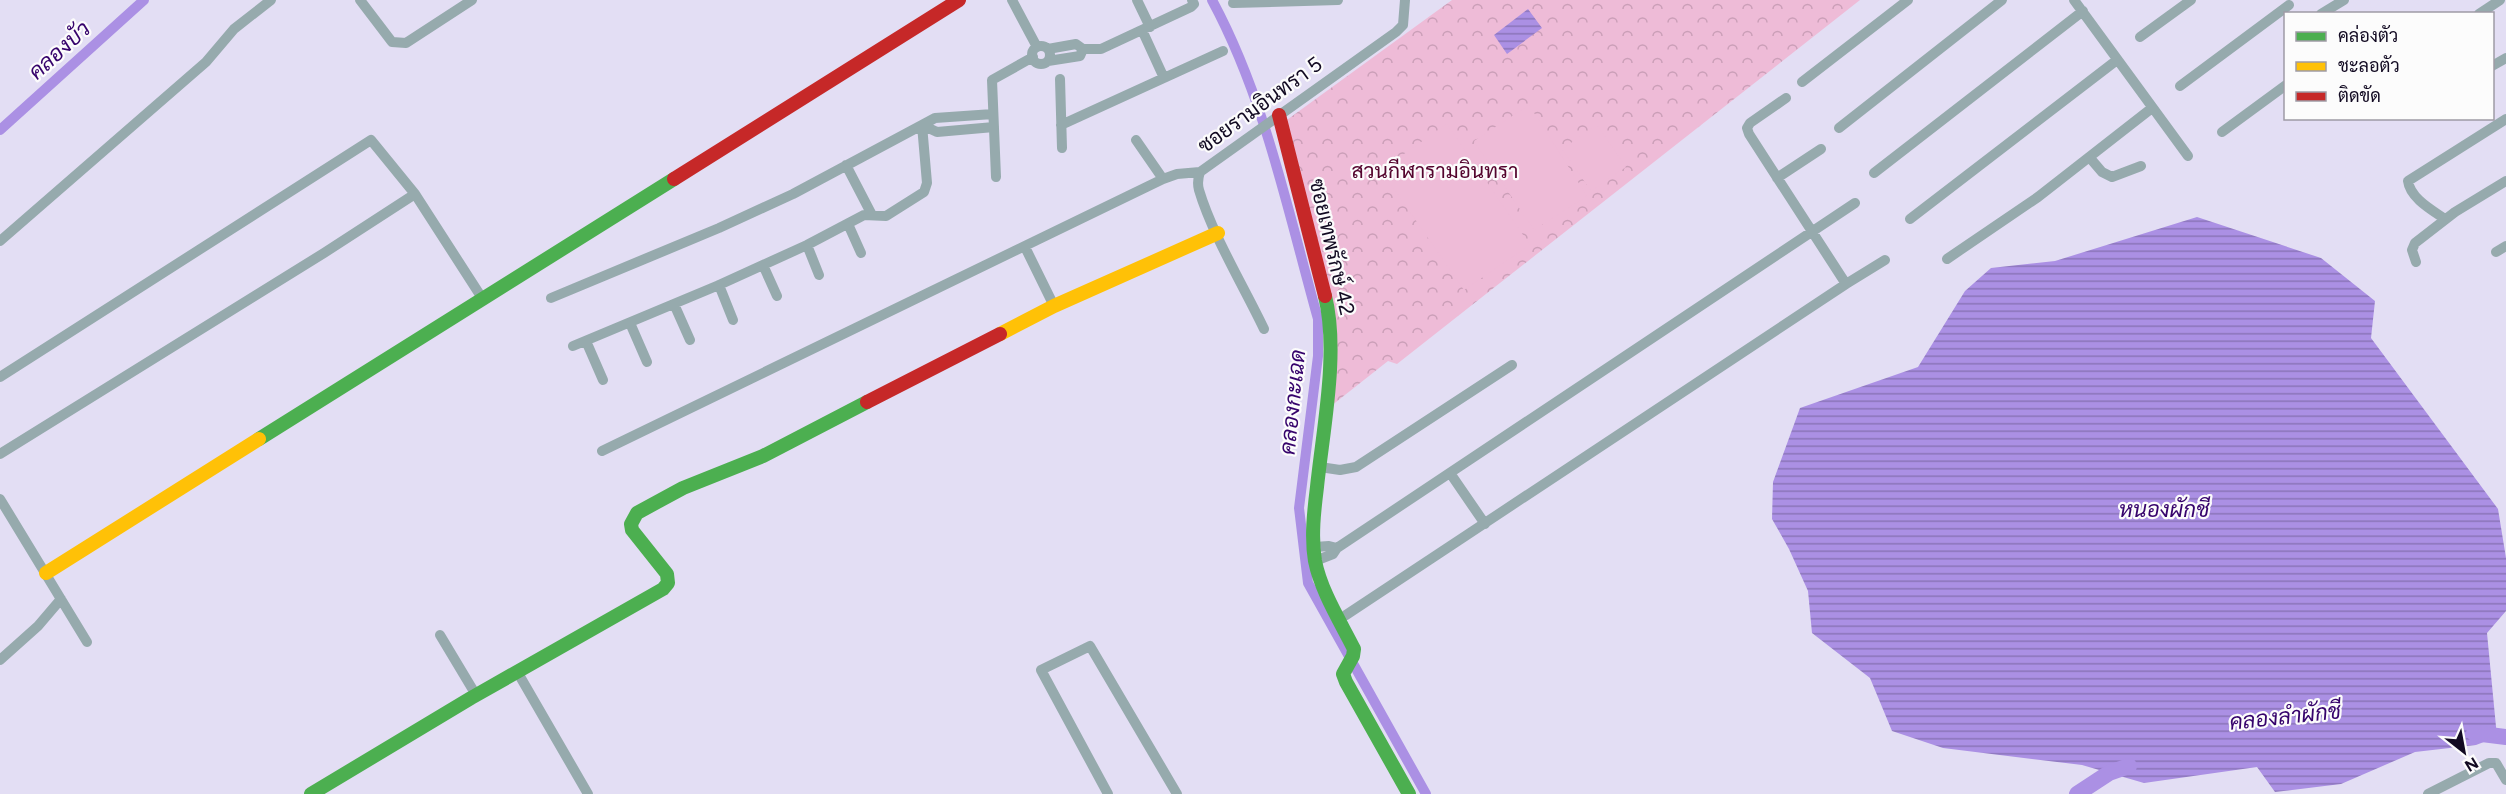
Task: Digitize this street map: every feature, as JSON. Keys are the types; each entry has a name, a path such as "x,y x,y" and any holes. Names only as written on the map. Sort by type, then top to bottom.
{"street":[{"path":"0,241 206,62 234,29 271,0"},
{"path":"360,0 392,42 398,44 405,43 472,0"},
{"path":"46,573 959,0"},
{"path":"1012,0 1039,51 1038,63 1080,56 1083,49"},
{"path":"1137,0 1164,78"},
{"path":"996,177 992,80 1039,51 1076,44 1083,49 1101,50 1191,7 1194,4 1192,0"},
{"path":"1233,3 1338,0"},
{"name":"ซอยรามอินทรา 5","path":"1264,329 1198,188 1200,172 1396,32 1403,25 1405,0"},
{"path":"1802,82 1908,0"},
{"path":"1839,128 2002,0"},
{"path":"2074,0 2188,156"},
{"path":"2140,37 2191,0"},
{"path":"2324,12 2344,0"},
{"path":"2482,12 2500,0"},
{"path":"2180,86 2290,6"},
{"path":"1874,173 2083,11"},
{"path":"1039,51 1050,53 1048,61"},
{"path":"1061,125 1223,51"},
{"path":"1910,219 2117,60"},
{"path":"1060,79 1062,148"},
{"path":"2222,132 2284,86"},
{"path":"1786,98 1750,123 1747,128 1749,135 1846,284"},
{"path":"1947,259 2014,215 2152,108"},
{"path":"552,298 719,228 793,194 935,118 993,114"},
{"name":"ซอยเทพรักษ์ 42","path":"1279,114 1330,317 1330,358 1313,525 1315,554 1324,588 1353,645 1353,656 1343,674 1346,682 1409,794"},
{"path":"2445,219 2419,200 2410,189 2408,181 2506,119"},
{"path":"922,125 937,132 994,128"},
{"path":"573,346 719,285 807,245 864,215 886,216 924,192 927,183 922,125"},
{"path":"0,377 371,140 415,194 482,298"},
{"path":"1136,140 1163,179"},
{"path":"1777,177 1821,149"},
{"path":"2090,158 2102,172 2112,177 2141,166"},
{"path":"846,165 872,215"},
{"path":"602,451 1163,179 1177,174 1200,172"},
{"path":"2416,262 2412,250 2415,243 2445,219 2506,182"},
{"path":"0,454 415,194"},
{"path":"1315,554 1329,546 1337,548 1811,230 1855,203"},
{"path":"848,224 861,253"},
{"path":"311,794 476,695 663,589 668,583 667,574 632,530 631,524 637,513 684,488 763,456 1054,306 1218,233"},
{"path":"807,245 819,275"},
{"path":"2496,252 2506,246"},
{"path":"1025,247 1054,306"},
{"path":"1346,615 1885,260"},
{"path":"763,265 777,296"},
{"path":"719,285 733,320"},
{"path":"674,304 690,340"},
{"path":"630,323 647,362"},
{"path":"586,341 603,380"},
{"path":"1320,467 1340,470 1356,467 1512,364"},
{"path":"1450,473 1485,524"},
{"path":"0,500 87,642"},
{"path":"0,660 38,626 61,599"},
{"path":"440,635 476,695"},
{"path":"1108,794 1041,670 1090,646 1177,794"},
{"path":"518,672 588,794"},
{"path":"2428,794 2489,763 2496,763 2506,780"}],"green space":[{"name":"สวนกีฬารามอินทรา","path":"1452,0 1860,0 1397,364 1388,361 1331,406 1337,351 1334,317 1284,122"},
{"path":"1529,105 1587,196 1534,230 1474,141"},
{"path":"1447,124 1530,245 1464,290 1381,170"},
{"path":"1597,125 1626,167 1591,191 1562,149"}],"water":[{"path":"1528,9 1542,28 1507,54 1494,35"},
{"name":"หนองผักชี","path":"2197,217 2321,258 2375,301 2371,338 2498,509 2506,558 2506,611 2487,633 2497,737 2476,745 2415,752 2341,784 2275,792 2257,767 2144,783 2082,765 1943,748 1892,731 1870,678 1812,633 1808,591 1772,519 1773,482 1800,408 1918,367 1965,291 1991,268 2055,261"}],"waterway":[{"name":"คลองบัว","path":"0,130 144,0"},
{"name":"คลองกะเฉด","path":"1212,0 1231,37 1261,116 1318,319 1318,356 1299,508 1308,583 1426,794"},
{"name":"คลองลำผักชี","path":"2474,733 2506,737"},
{"name":"คลองลำผักชี","path":"2077,794 2109,773 2129,766"}],"traffic: fast":[{"path":"259,439 674,179"},
{"path":"1325,296 1329,318 1330,366 1314,515 1315,561 1326,595 1354,649 1353,656 1343,674 1346,682 1409,794"},
{"path":"311,794 471,698 663,589 668,583 667,574 632,530 631,524 637,513 683,488 763,456 867,402"}],"traffic: slow":[{"path":"1000,334 1054,306 1218,233"},
{"path":"46,573 259,439"}],"traffic: jam":[{"path":"674,179 959,0"},
{"path":"1279,115 1325,296"},
{"path":"867,402 1000,334"}]}
